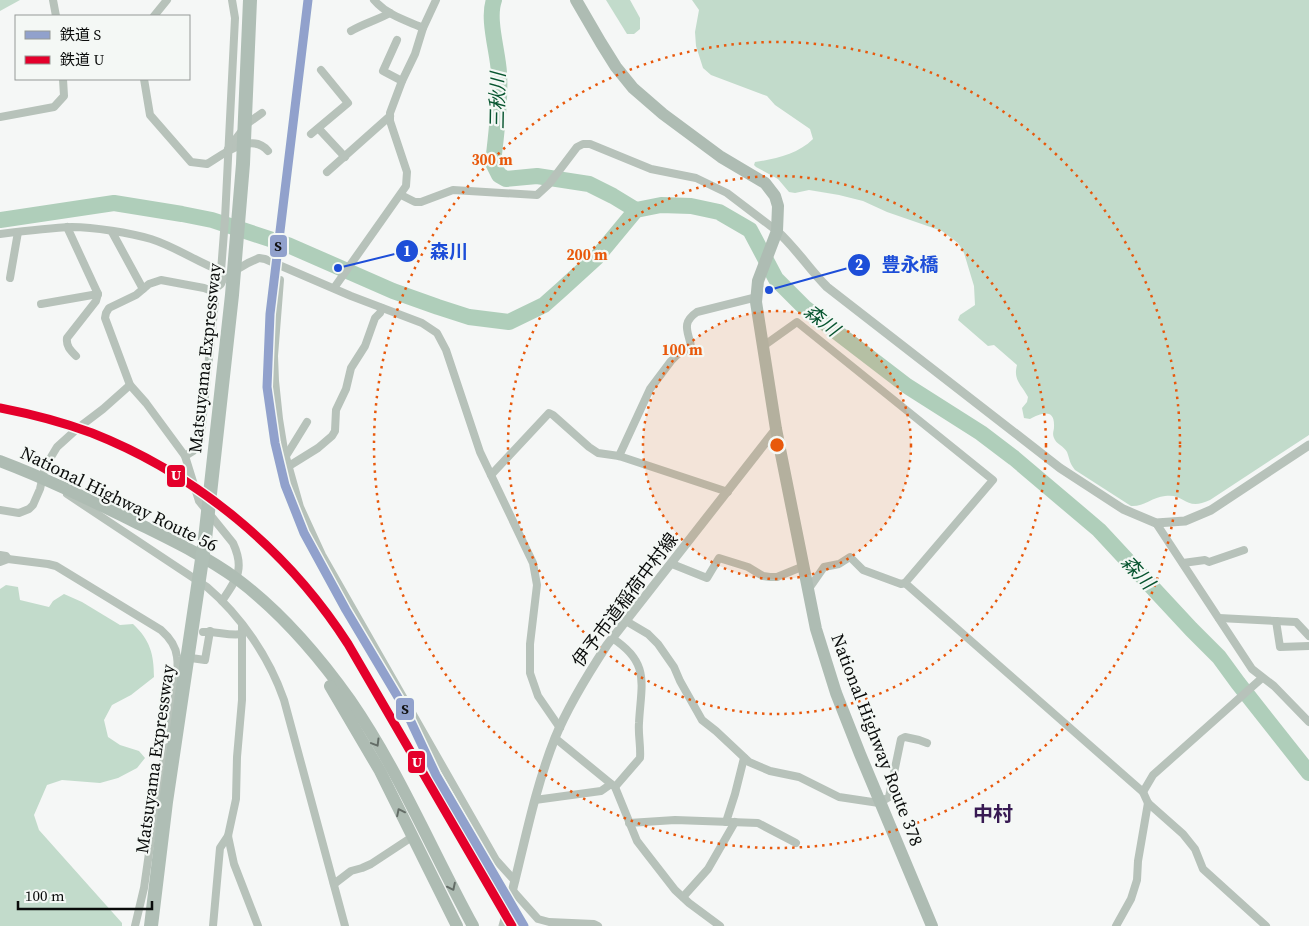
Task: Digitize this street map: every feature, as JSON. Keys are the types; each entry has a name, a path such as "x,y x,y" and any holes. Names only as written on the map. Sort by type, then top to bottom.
{"highway":[{"name":"Matsuyama Expressway","path":"151,926 166,802 175,753 205,539 232,295 243,164 250,0"},
{"name":"National Highway Route 378","path":"576,0 616,67 638,93 721,157 765,183 775,196 778,206 778,231 758,280 757,297 762,347 776,429 816,629 836,693 932,926"},
{"name":"National Highway Route 56","path":"0,461 42,477 176,542 236,579 273,610 327,669 351,702 389,766 473,926"},
{"name":"National Highway Route 56","path":"291,628 322,673 380,771 457,926"},
{"path":"160,926 166,802"}],"street":[{"path":"53,0 56,15"},
{"path":"155,15 167,0"},
{"path":"212,291 221,284 222,274 235,18 232,0"},
{"path":"374,0 381,8 423,28"},
{"path":"336,285 406,186 407,172 390,116 402,81 415,54 423,28 436,0"},
{"path":"351,31 390,13"},
{"path":"397,40 383,70 402,81"},
{"path":"311,134 348,103 321,70"},
{"path":"0,117 54,108 64,96 63,80"},
{"path":"144,80 150,115 186,158 196,164 207,164 228,149 248,123 262,112"},
{"path":"328,172 390,116"},
{"path":"319,129 344,157"},
{"path":"228,149 252,143 261,145 268,151"},
{"path":"401,195 415,202 421,202 453,190 537,194 549,184 565,160 577,147 590,144 651,169 696,178 727,193 778,231 791,243 814,274 827,287 1060,468 1123,509 1156,523 1185,521 1204,513 1309,445"},
{"path":"0,234 67,227 87,228 152,239 178,250 222,274"},
{"path":"67,227 98,294 96,301 68,338 69,349 76,356"},
{"path":"10,278 18,232"},
{"path":"112,232 143,289"},
{"path":"222,274 259,258 265,259 336,285 382,308 422,323 437,333 446,350 474,436 526,546 536,574 537,585 530,644 530,673 538,696 560,728"},
{"path":"212,291 161,280 149,284 117,306 109,308 105,318 130,385 146,403 185,456 199,500 237,550 240,570 222,600"},
{"path":"280,280 274,356 275,381 286,456 300,507 322,555 496,860 516,881"},
{"path":"185,456 193,452 200,443 215,302 212,291"},
{"path":"41,304 98,294"},
{"path":"619,456 650,389 671,361 681,352 690,349 686,326 690,317 697,312 757,297"},
{"path":"289,466 318,448 332,436 336,410 346,388 350,368 365,346 375,318 382,308"},
{"path":"762,347 797,322 993,480 905,583"},
{"path":"0,510 19,513 29,509 33,505 40,489 45,467 57,447 130,385"},
{"path":"491,475 549,413 594,451 619,456 728,492"},
{"path":"286,456 307,422"},
{"name":"伊予市道稲荷中村線","path":"503,926 516,881 535,800 555,738 584,682 612,638 672,564 776,429"},
{"path":"56,485 78,502 191,576 222,600 265,658 278,683 345,926"},
{"path":"1156,523 1252,669 1274,686 1309,722"},
{"path":"1183,563 1205,560 1209,562 1244,550"},
{"path":"0,555 6,556 4,561 56,566 161,630 173,643 178,668 167,752 161,769 144,888 135,926"},
{"path":"808,590 824,567 839,564 850,557 863,570 901,584 905,583 1143,792 1148,803 1183,834 1195,848 1203,869 1266,926"},
{"path":"672,564 707,578 719,558 748,568 763,576 770,577 776,577 804,566"},
{"path":"1219,618 1296,622 1309,636"},
{"path":"1276,620 1280,647 1309,646"},
{"path":"626,621 648,634 658,644 674,666 680,681 702,720 744,758 770,772 799,777 839,797 880,803 889,797 901,739 905,737 927,743"},
{"path":"214,926 220,848 228,836 236,799 237,757 242,700 242,625"},
{"path":"177,656 205,660 206,632 227,635 242,634"},
{"path":"535,800 601,791 613,786 640,758 639,724 642,677 640,668 630,652 612,638"},
{"path":"1143,792 1153,775 1262,678"},
{"path":"555,738 613,786 642,848 675,890 720,926"},
{"path":"726,822 744,758"},
{"path":"1116,926 1131,899 1137,880 1138,861 1148,803"},
{"path":"629,823 675,820 758,823 796,843"},
{"path":"682,897 708,869 736,822"},
{"path":"228,836 234,864 258,926"},
{"path":"334,884 351,870 371,864 412,837"},
{"path":"513,891 538,922 594,924 598,926"}],"green space":[{"path":"0,0 20,0 0,11"},
{"path":"606,0 630,0 640,18 640,29 634,34 627,34"},
{"path":"692,0 1309,0 1309,435 1210,500 1202,503 1195,504 1177,497 1165,496 1140,505 1131,506 1075,470 1066,450 1054,438 1054,421 1052,417 1049,414 1042,414 1030,419 1024,418 1022,408 1027,402 1028,397 1018,382 1016,374 1017,365 994,345 988,346 958,320 960,315 975,305 974,286 964,253 958,243 942,231 887,212 863,201 809,190 795,193 789,192 778,179 754,165 755,162 779,157 801,148 813,139 810,129 775,105 767,96 711,75 703,68 696,46 695,32 699,10"},
{"path":"6,585 18,587 20,600 49,607 53,601 64,594 82,602 120,625 133,624 150,648 154,677 131,695 112,705 104,720 108,737 120,745 139,751 145,758 137,768 118,778 100,783 62,780 47,785 34,815 39,830 122,923 122,926 0,926 0,589"}],"waterway":[{"name":"三秋川","path":"494,0 492,26 498,65 499,95 493,163 499,175 506,179 537,176 589,184 636,210"},
{"name":"森川","path":"0,220 114,203 212,220 288,245 393,291 438,307 469,317 509,322 544,305 597,257 636,210 661,205 691,206 719,212 750,230 776,279 804,307 907,386 981,433 1014,458 1099,530 1219,657 1309,773"}],"rail line":[{"name":"S","path":"308,0 270,314 267,387 275,443 285,485 304,533 346,610 405,709 436,775 524,926"},
{"name":"U","path":"0,408 69,425 130,450 167,470 203,493 268,547 297,577 348,644 512,926"}],"place":[{"name":"森川","path":"338,268"},
{"name":"豊永橋","path":"769,290"}],"district":[{"name":"中村","path":"993,814"}]}
